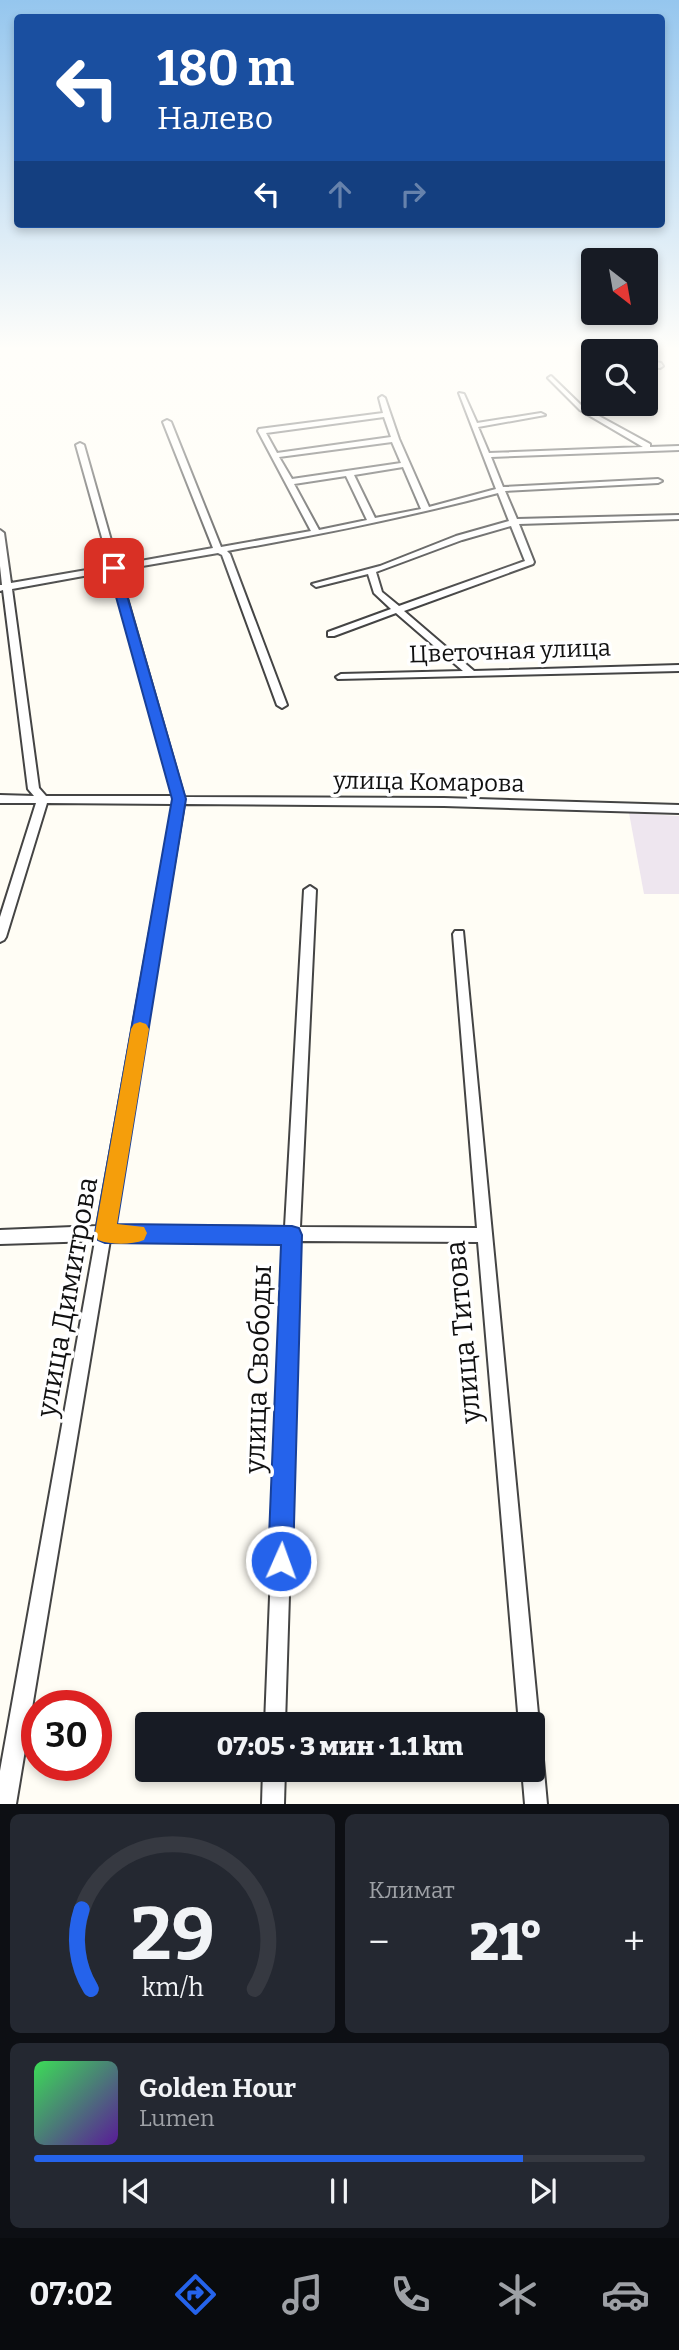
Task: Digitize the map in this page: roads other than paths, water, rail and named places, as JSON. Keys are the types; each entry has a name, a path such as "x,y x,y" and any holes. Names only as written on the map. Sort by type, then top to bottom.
{"street":[{"path":"171,432 218,549 226,554 282,705"},
{"path":"263,432 316,533"},
{"path":"393,432 426,510"},
{"path":"331,634 530,562 476,432"},
{"path":"624,432 650,447"},
{"path":"276,455 395,439"},
{"path":"80,446 179,799"},
{"path":"485,455 679,448"},
{"path":"290,481 407,464"},
{"path":"349,473 372,521"},
{"path":"4,587 316,533 426,510 499,490 658,481"},
{"path":"316,584 371,571 459,538 514,522 679,517"},
{"path":"0,533 4,587 34,789 43,799 0,937"},
{"path":"371,571 376,590 471,673"},
{"name":"Цветочная улица","path":"341,677 679,668"},
{"name":"улица Комарова","path":"0,799 444,802 679,809"},
{"name":"улица Димитрова","path":"5,1804 179,799"},
{"name":"улица Свободы","path":"275,1712 292,1235 310,890"},
{"name":"улица Титова","path":"459,934 528,1712"},
{"path":"0,1237 105,1233 485,1235"},
{"path":"273,1804 274,1782"},
{"path":"534,1782 536,1804"}]}
